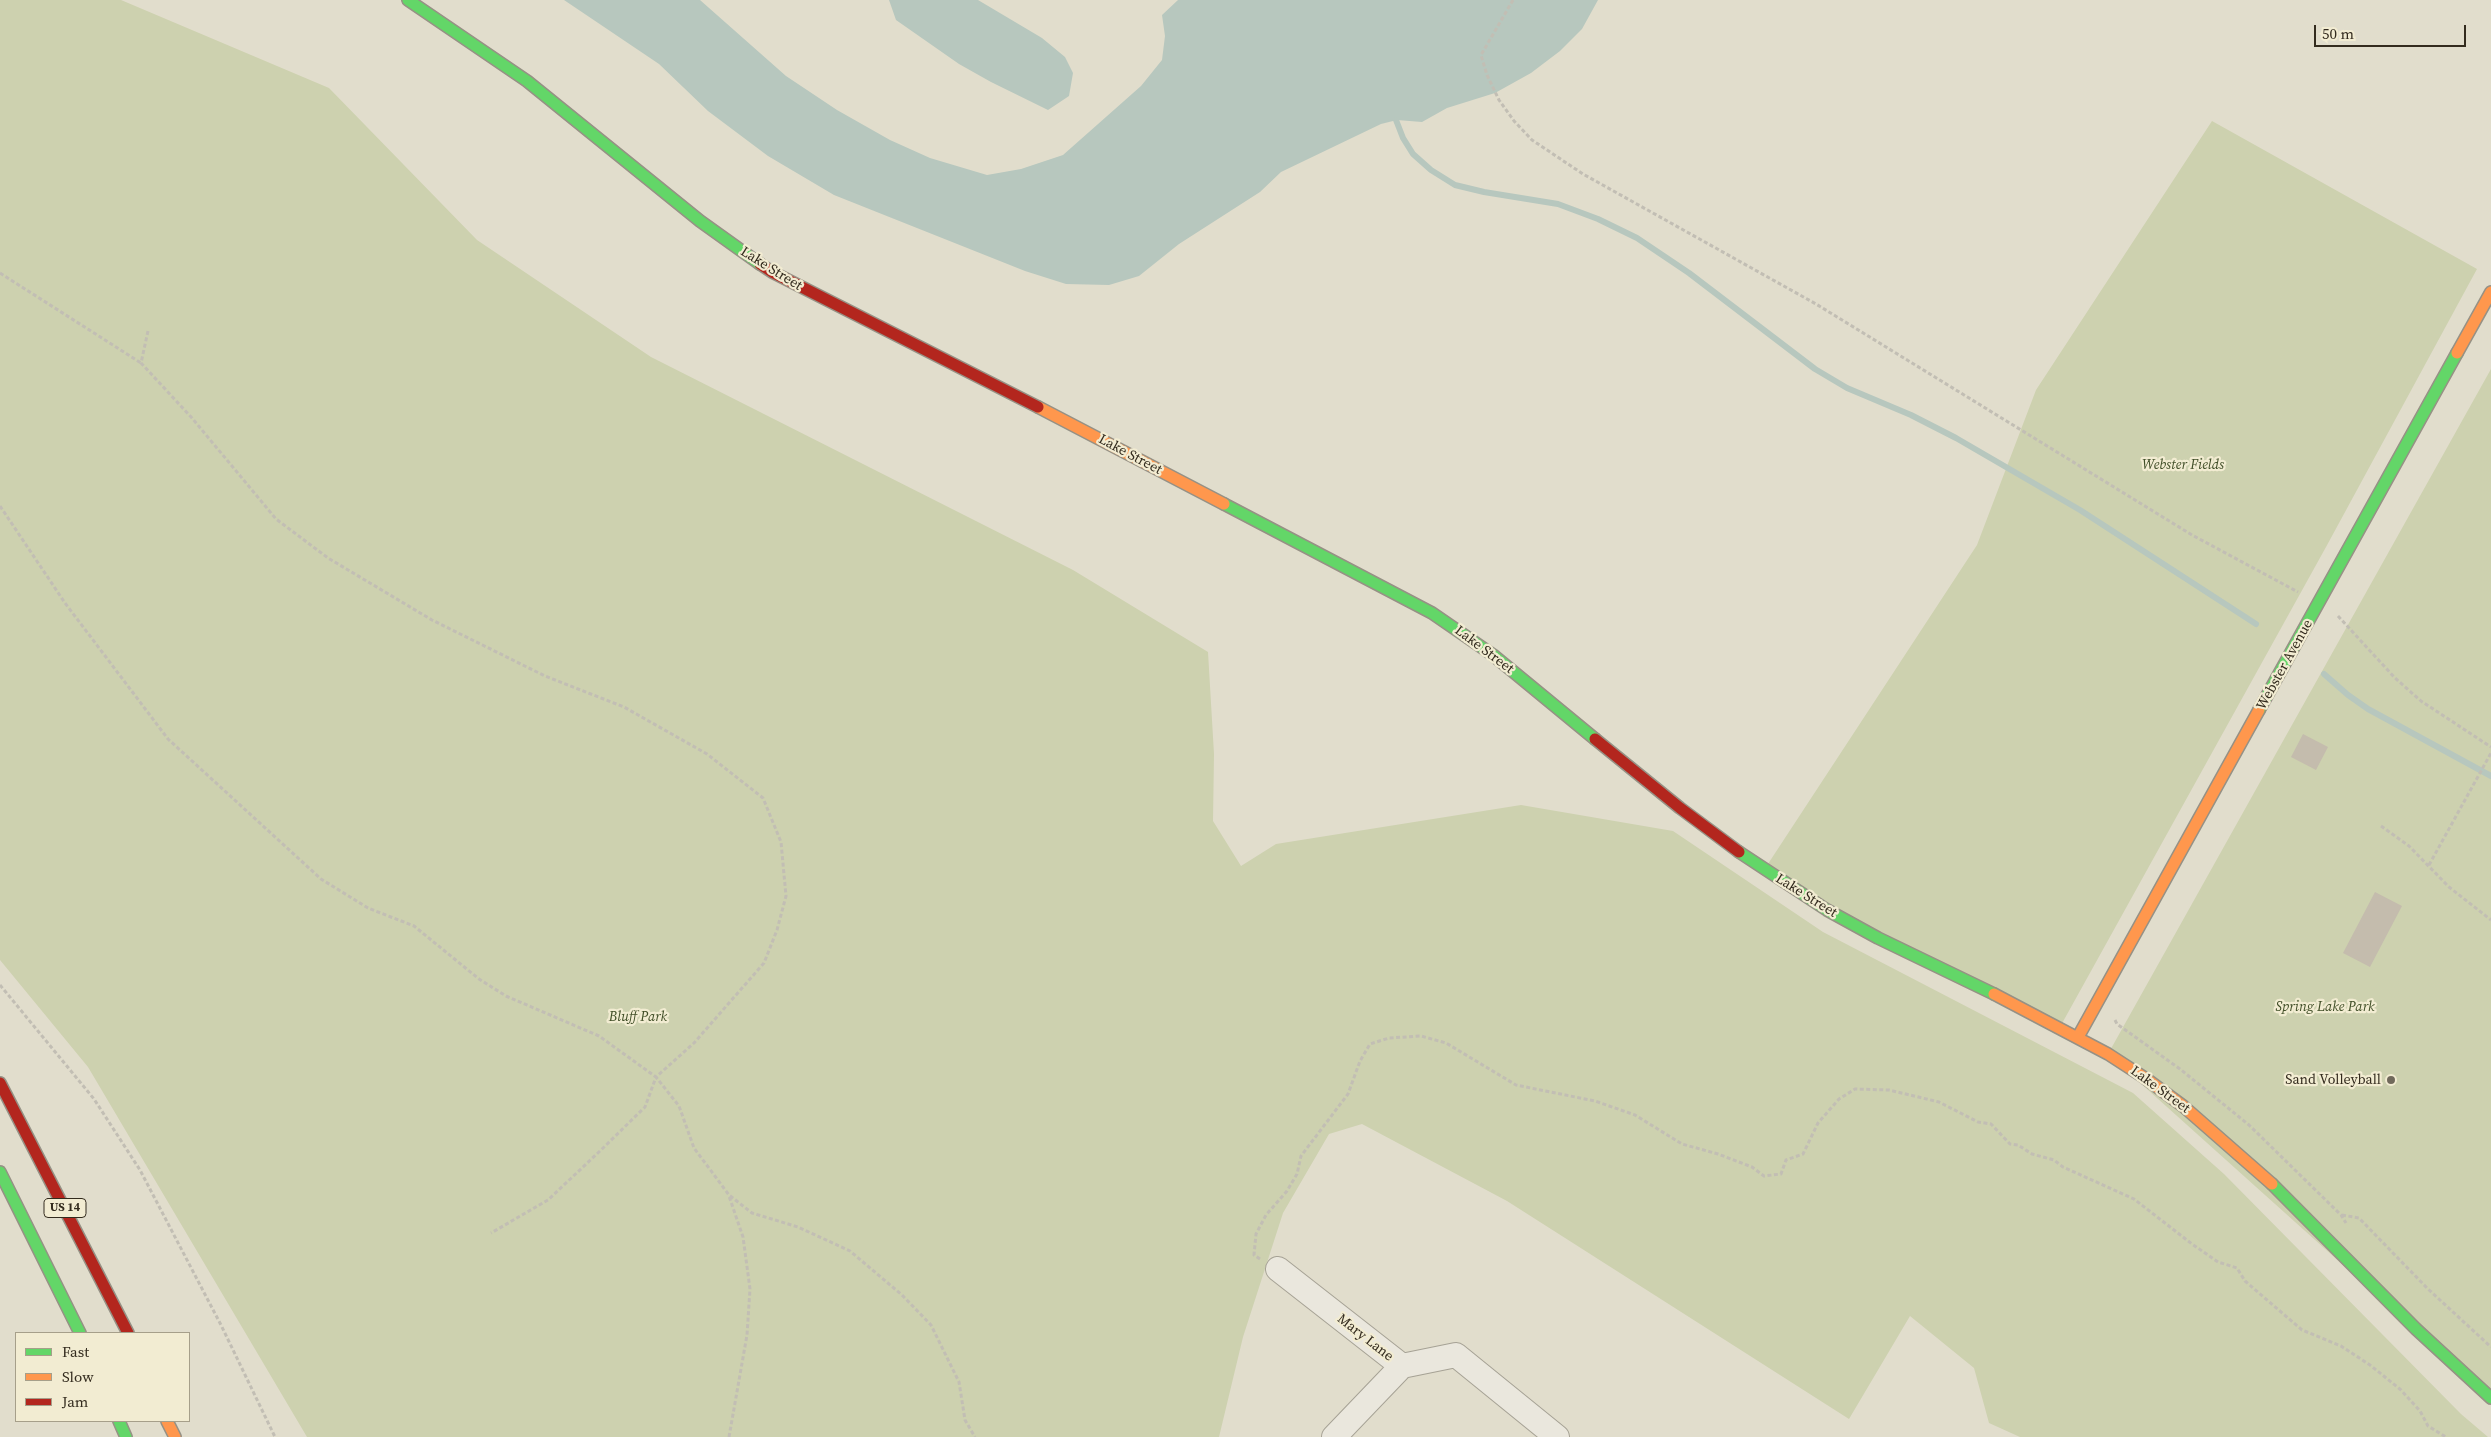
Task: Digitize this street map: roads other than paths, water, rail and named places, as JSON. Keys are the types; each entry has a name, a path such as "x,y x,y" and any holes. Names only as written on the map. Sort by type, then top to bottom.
{"main road":[{"name":"Lake Street","path":"408,0 527,81 700,221 772,272 1079,428 1432,613 1493,655 1680,808 1764,870 1827,910 1878,938 2034,1013 2146,1078 2216,1132 2260,1172 2416,1329 2491,1398"},
{"name":"Webster Avenue","path":"2078,1037 2491,292"},
{"name":"US 14","path":"0,1084 127,1332"},
{"name":"US 14","path":"0,1172 80,1332"},
{"path":"119,1422 126,1437"},
{"path":"168,1422 175,1437"}],"street":[{"name":"Mary Lane","path":"1278,1268 1402,1366 1456,1355 1557,1437"},
{"path":"1334,1437 1402,1366"}],"waterway":[{"path":"1396,120 1403,138 1413,154 1431,170 1455,185 1484,192 1558,204 1598,219 1637,238 1689,273 1815,369 1847,388 1911,415 1956,438 2080,510 2256,624"},
{"path":"2324,674 2368,709 2491,776"}],"place":[{"name":"Sand Volleyball","path":"2391,1080"}],"park label":[{"name":"Webster Fields","path":"2183,465"},
{"name":"Spring Lake Park","path":"2325,1007"},
{"name":"Bluff Park","path":"638,1017"}]}
